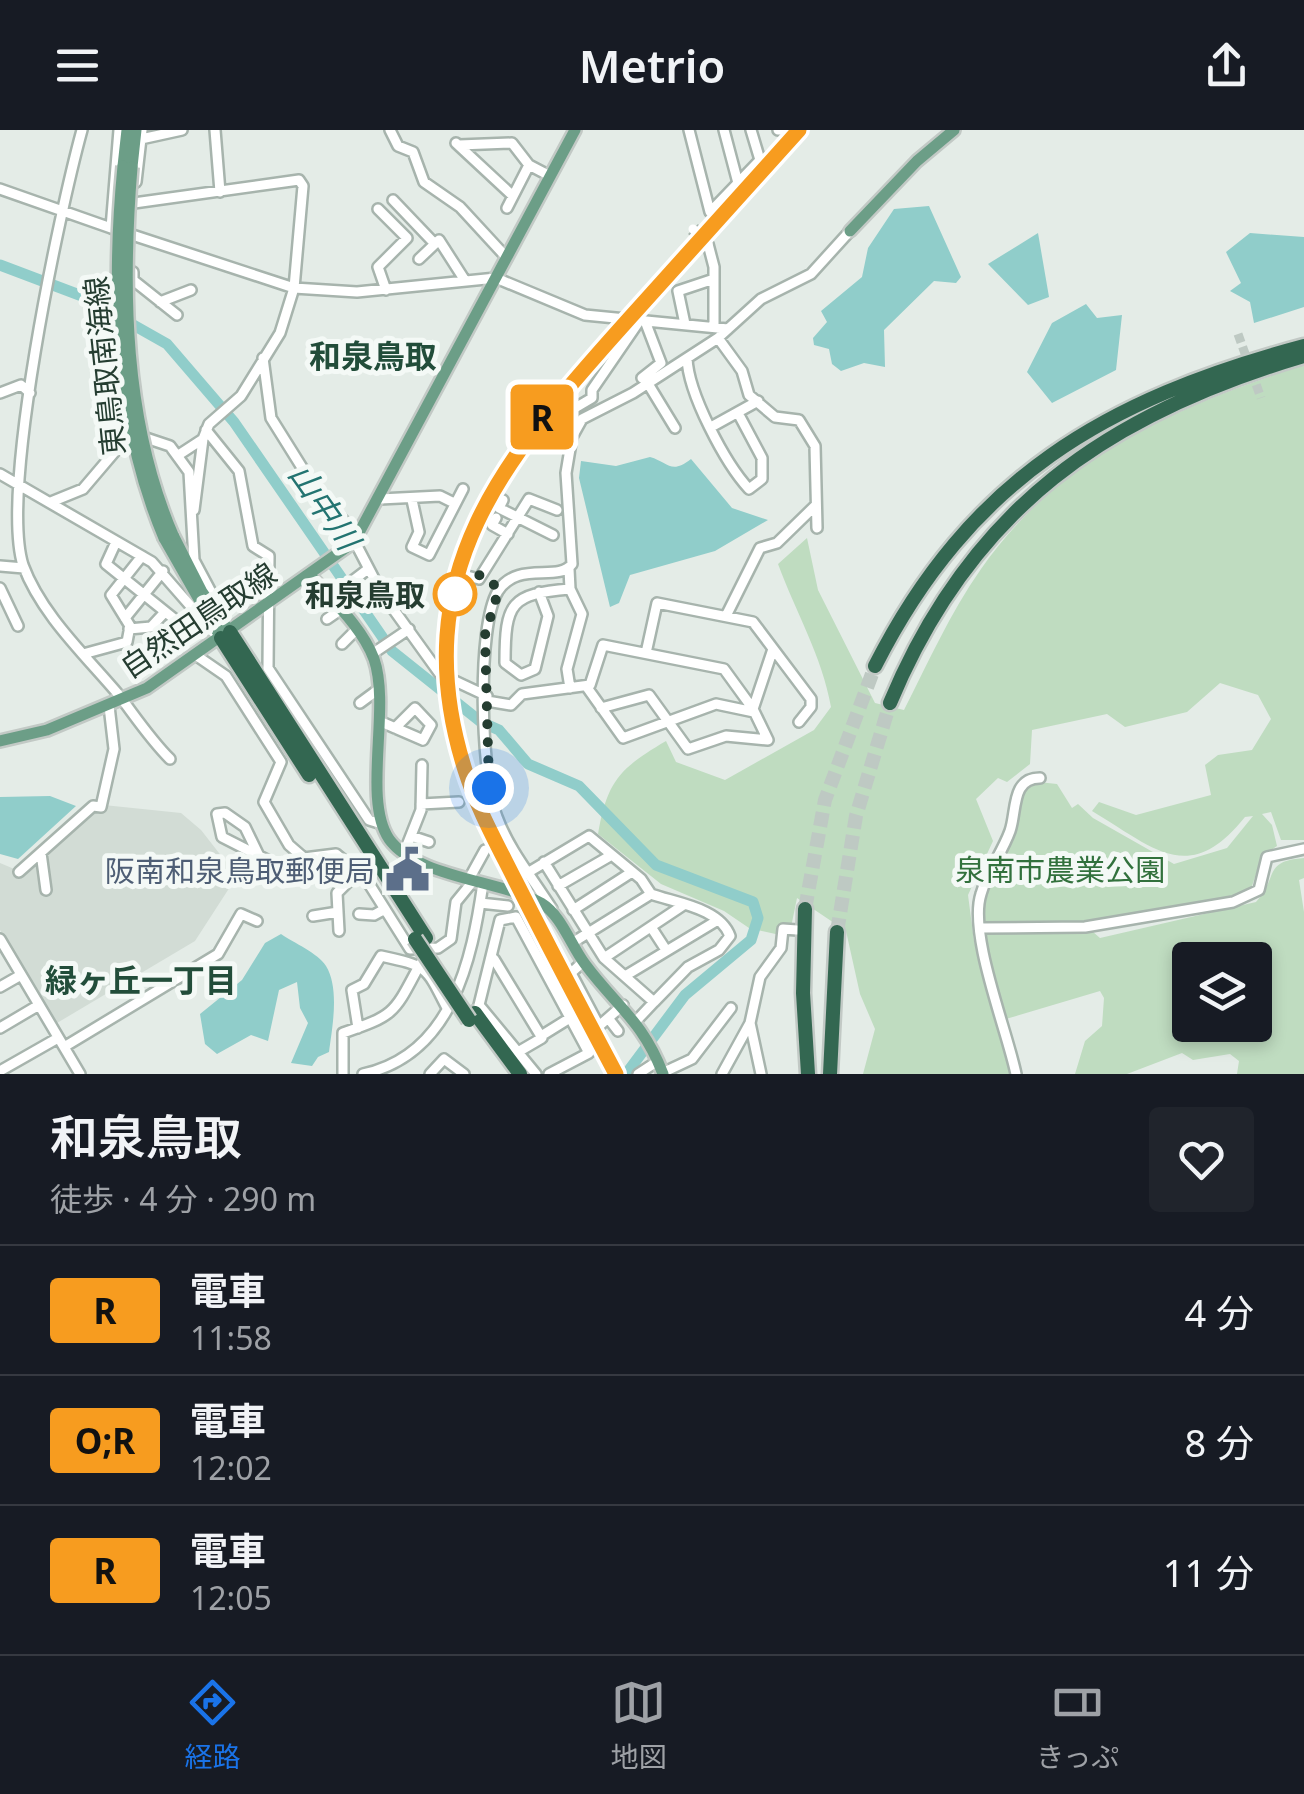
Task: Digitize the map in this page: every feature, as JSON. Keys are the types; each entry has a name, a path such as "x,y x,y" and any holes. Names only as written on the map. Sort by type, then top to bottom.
{"highway":[{"path":"875,666 905,610 948,550 999,496 1052,453 1163,391 1304,346"},
{"path":"890,704 915,648 968,566 1016,511 1056,475 1099,443 1162,406 1304,356"},
{"path":"225,635 509,1074"},
{"path":"806,909 802,992 808,1074"},
{"path":"830,1074 837,932"},
{"path":"472,1016 520,1074"}],"main road":[{"name":"東鳥取南海線","path":"123,130 128,167 118,275 128,406 140,470 168,540 225,635"},
{"path":"351,544 380,499 574,130"},
{"path":"850,231 916,161 954,130"},
{"name":"東鳥取南海線","path":"128,167 140,133"},
{"name":"東鳥取南海線","path":"168,540 203,585 225,635"},
{"name":"自然田鳥取線","path":"0,742 48,730 122,700 197,656 351,544"},
{"path":"314,572 375,652 382,824 404,853 526,896 553,912 583,962 639,1024 660,1066"}],"street":[{"path":"82,130 47,290 30,393 17,482 17,540 24,568 84,654 130,715 170,759"},
{"path":"111,228 123,130"},
{"path":"176,314 133,280 132,234 140,133 182,130"},
{"path":"215,130 220,192"},
{"path":"390,130 398,146 413,152 424,182 460,207 507,258"},
{"path":"689,130 710,212 760,160 751,130"},
{"path":"724,130 738,183"},
{"path":"512,196 457,143 512,143 529,165 550,176"},
{"path":"507,208 529,165"},
{"path":"134,202 302,182 294,288 280,332 230,406 180,454"},
{"path":"0,189 294,288 386,290 496,278 585,315 728,329"},
{"path":"393,200 435,244"},
{"path":"378,209 407,238 378,267 386,290"},
{"path":"693,230 708,244 714,279 714,326"},
{"path":"570,688 567,669 582,614 570,589 569,569 574,557 565,478 574,432 585,416 718,338 754,303 811,274 850,231"},
{"path":"419,260 439,240 453,256 464,279"},
{"path":"685,324 678,291 714,279"},
{"path":"160,302 190,290"},
{"path":"642,321 661,363 645,380"},
{"path":"570,411 592,398 592,390 642,321"},
{"path":"718,338 742,371 750,395 774,416 799,420 813,436 818,528"},
{"path":"263,358 271,418 351,544 444,678 512,705 522,694 586,686"},
{"path":"687,358 688,378 730,468 748,489 762,479 762,458 738,412"},
{"path":"645,380 675,428"},
{"path":"0,392 21,386 30,393"},
{"path":"711,427 758,401"},
{"path":"203,585 194,524 205,434"},
{"path":"205,434 239,470 253,546 269,556 268,668 369,820 382,824"},
{"path":"51,502 82,489 109,454 131,438 155,439 180,454 189,475 192,552 203,585"},
{"path":"0,474 152,562 198,615 225,635"},
{"path":"412,500 420,532 412,547 429,560 463,489"},
{"path":"380,499 412,500 431,495 454,504"},
{"path":"482,575 529,499 557,510"},
{"path":"503,500 499,508 553,535"},
{"path":"726,616 760,548 777,542 816,505"},
{"path":"496,518 492,525 508,534"},
{"path":"152,562 168,540"},
{"path":"116,542 106,564 183,626 198,615"},
{"path":"84,654 127,642 129,629 111,595 142,556"},
{"path":"0,566 24,568"},
{"path":"333,596 368,569"},
{"path":"553,912 496,817 486,755 485,630 499,589 520,574 569,569"},
{"path":"125,618 163,571"},
{"path":"460,607 466,576 482,575 499,589"},
{"path":"0,588 18,626"},
{"path":"539,592 548,616 535,669 521,675 506,667 507,627 520,597 539,592 570,589"},
{"path":"646,653 657,603 753,622 811,699 811,707 799,722"},
{"path":"327,619 340,610"},
{"path":"129,629 151,626 164,612"},
{"path":"375,652 409,629"},
{"path":"342,644 356,630"},
{"path":"586,686 604,646 724,669 754,710 768,740 726,736 688,749 649,694 602,708"},
{"path":"754,710 774,650"},
{"path":"197,656 226,676 280,762 264,805 289,845 304,858"},
{"path":"586,686 623,738 716,704 754,710"},
{"path":"360,703 379,690"},
{"path":"18,872 93,806 101,806 114,749 109,706"},
{"path":"379,721 395,728"},
{"path":"404,853 422,804 422,765"},
{"path":"1016,1074 980,928 979,898 1010,831 1020,786 1031,778 1040,778"},
{"path":"422,804 454,804"},
{"path":"260,858 245,826 225,813 218,814 222,837 260,858 283,868 304,858 334,853 359,871 410,950 438,948 451,939 456,902 475,880 484,852 472,848"},
{"path":"410,836 429,842"},
{"path":"526,896 532,877 544,862 589,836 652,894 727,926 729,941 688,967 639,1024"},
{"path":"980,928 1085,927 1233,902 1258,890 1267,857 1275,852 1304,849"},
{"path":"41,853 46,890"},
{"path":"558,886 610,856"},
{"path":"544,862 604,958 654,1002"},
{"path":"339,931 337,893 359,871"},
{"path":"573,910 632,872"},
{"path":"363,1074 410,1055 439,1024 475,940 480,902 475,880"},
{"path":"572,943 652,894"},
{"path":"480,902 508,906"},
{"path":"604,958 682,906"},
{"path":"359,914 374,915 386,909"},
{"path":"313,916 338,912"},
{"path":"0,1071 61,1042 218,954 241,914 257,921"},
{"path":"536,1074 479,1005 494,959 500,920 516,917 589,1053 549,1074"},
{"path":"625,976 718,920"},
{"path":"652,928 666,950"},
{"path":"726,1071 750,1023 760,977 781,948 783,929 796,930"},
{"path":"475,940 496,940"},
{"path":"1,941 75,1072"},
{"path":"358,1028 352,990 364,984 381,956 420,964 447,1008"},
{"path":"494,959 541,1036"},
{"path":"583,962 570,973 598,1026 623,1005"},
{"path":"343,1074 343,1033 396,1009 420,964"},
{"path":"0,987 21,974"},
{"path":"0,1028 39,1005"},
{"path":"638,1074 692,1059 731,1008"},
{"path":"518,1052 570,1018"},
{"path":"608,1018 618,1032"},
{"path":"750,1023 760,1074"},
{"path":"430,1074 444,1058 464,1074"}],"shaded area":[{"path":"94,804 181,813 201,830 237,876 195,941 57,1023 0,930 0,863 19,871"}],"green space":[{"name":"泉南市農業公園","path":"1304,365 1304,840 1281,840 1271,812 1262,814 1272,825 1277,846 1262,856 1250,892 1085,925 1100,938 1256,902 1277,866 1304,858 1304,878 1299,880 1304,912 1304,1074 1237,1074 1239,1061 1230,1054 1193,1060 1182,1053 1127,1074 1075,1074 1085,1041 1102,1026 1104,998 1100,991 1006,1019 984,938 984,901 1022,786 1029,781 1057,784 1072,808 1078,804 1093,818 1174,864 1227,848 1253,816 1245,817 1206,851 1188,856 1153,848 1092,811 1099,802 1136,815 1211,795 1205,765 1218,755 1252,750 1271,719 1258,695 1220,683 1187,712 1125,727 1107,714 1032,730 1030,764 1007,782 998,778 976,799 993,841 968,895 974,941 1010,1074 863,1074 875,1029 860,994 846,931 797,898 789,937 749,928 724,911 661,884 598,834 611,788 637,759 666,741 676,762 725,780 814,730 831,707 827,688 778,564 807,538 818,590 875,703 904,710 970,586 1012,529 1084,466 1124,440 1211,398"}],"water":[{"path":"929,206 961,277 956,283 934,281 884,330 885,367 864,363 841,371 832,364 829,349 814,345 813,338 827,322 821,311 862,277 868,248 894,209"},
{"path":"1038,233 1049,297 1028,305 988,264"},
{"path":"1250,233 1304,237 1304,307 1254,323 1250,302 1230,291 1241,283 1226,252"},
{"path":"1086,304 1097,318 1122,315 1116,370 1052,403 1027,372 1052,323"},
{"path":"650,457 674,467 691,459 732,508 768,520 715,551 630,575 619,603 610,607 579,478 581,461 616,466"},
{"path":"50,796 76,806 18,859 0,854 0,797"},
{"path":"281,934 317,957 330,975 334,1009 329,1052 318,1057 312,1066 291,1063 308,1023 300,1008 297,982 279,990 268,1041 251,1035 217,1054 205,1044 200,1014 242,980 265,943"}],"waterway":[{"name":"山中川","path":"0,265 82,296 167,344 234,422 392,651 481,722 499,730 528,764 579,786 656,865 753,902 758,918 751,940 685,995 626,1074"}],"tunnel":[{"path":"1238,334 1261,398"},
{"path":"805,909 825,800 875,666"},
{"path":"837,932 856,816 890,703"}],"railway":[{"path":"616,1074 494,839 465,770 449,700 447,637 456,579 476,526 504,474 538,425 799,130"}],"train":[{"name":"R","path":"616,1074 486,823 465,771 450,700 449,644 455,594 481,510 523,441 799,130"}],"place":[{"name":"和泉鳥取","path":"455,594"},
{"name":"阪南和泉鳥取郵便局","path":"408,870"}],"district":[{"name":"和泉鳥取","path":"373,355"},
{"name":"緑ヶ丘一丁目","path":"141,979"}],"route":[{"path":"455,594 464,587 466,576 480,579 482,575 499,589 485,635 489,788"}]}
